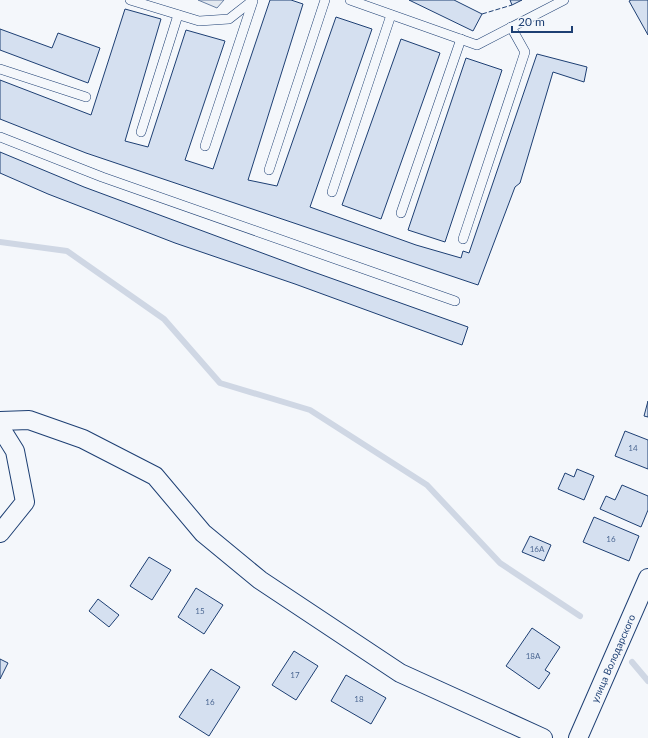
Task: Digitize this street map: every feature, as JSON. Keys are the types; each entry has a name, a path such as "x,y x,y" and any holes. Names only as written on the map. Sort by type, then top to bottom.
{"street":[{"path":"0,420 29,420 84,439 155,476 203,533 267,584 400,673 543,738"},
{"path":"0,427 15,451 25,502 0,533"},
{"name":"улица Володарского","path":"578,738 648,578"}],"lane":[{"path":"130,0 199,21 229,20 253,0"},
{"path":"206,146 253,0"},
{"path":"269,170 325,0"},
{"path":"350,0 477,45 564,0"},
{"path":"141,132 178,15"},
{"path":"332,192 391,15"},
{"path":"463,239 525,52 511,27"},
{"path":"400,213 461,39"},
{"path":"0,69 86,97"},
{"path":"0,137 102,177 455,301"}],"shaded area":[{"path":"198,0 224,0 217,8"}],"building":[{"path":"270,0 291,0 303,4 248,180 277,186 336,17 372,29 310,207 416,245 461,258 463,251 469,253 537,54 587,67 584,82 553,72 520,183 515,187 478,285 86,153 0,119 0,80 91,115 125,9 161,19 125,141 148,147 186,30 225,41 185,160 213,169"},
{"path":"409,0 454,0 482,14 473,31"},
{"path":"510,0 522,0 512,5"},
{"path":"648,0 648,35 629,1"},
{"path":"0,29 52,48 58,33 100,48 88,83 0,50"},
{"path":"401,39 440,53 381,219 342,205"},
{"path":"466,58 502,70 445,242 408,230"},
{"path":"0,152 84,187 308,270 468,327 462,345 295,284 175,243 48,194 0,173"},
{"path":"648,401 648,417 644,416"},
{"path":"625,431 648,440 648,469 615,456"},
{"path":"577,469 594,476 584,500 558,489 565,473 574,477"},
{"path":"622,485 648,496 648,510 641,527 600,509 606,496 615,500"},
{"path":"594,517 639,536 629,561 583,542"},
{"path":"530,536 551,545 544,561 522,552"},
{"path":"149,557 171,570 152,600 130,586"},
{"path":"196,588 223,605 204,634 178,617"},
{"path":"98,599 119,615 109,627 89,611"},
{"path":"532,628 560,647 545,670 550,673 539,689 506,666"},
{"path":"294,651 318,666 296,700 272,685"},
{"path":"0,659 8,663 0,679"},
{"path":"211,669 240,687 209,736 179,717"},
{"path":"346,675 386,698 371,724 331,701"}],"waterway":[{"path":"0,242 67,251 164,319 220,383 310,410 427,485 500,563 580,616"},
{"path":"632,662 648,681"}],"fence":[{"path":"482,14 512,5"}]}
